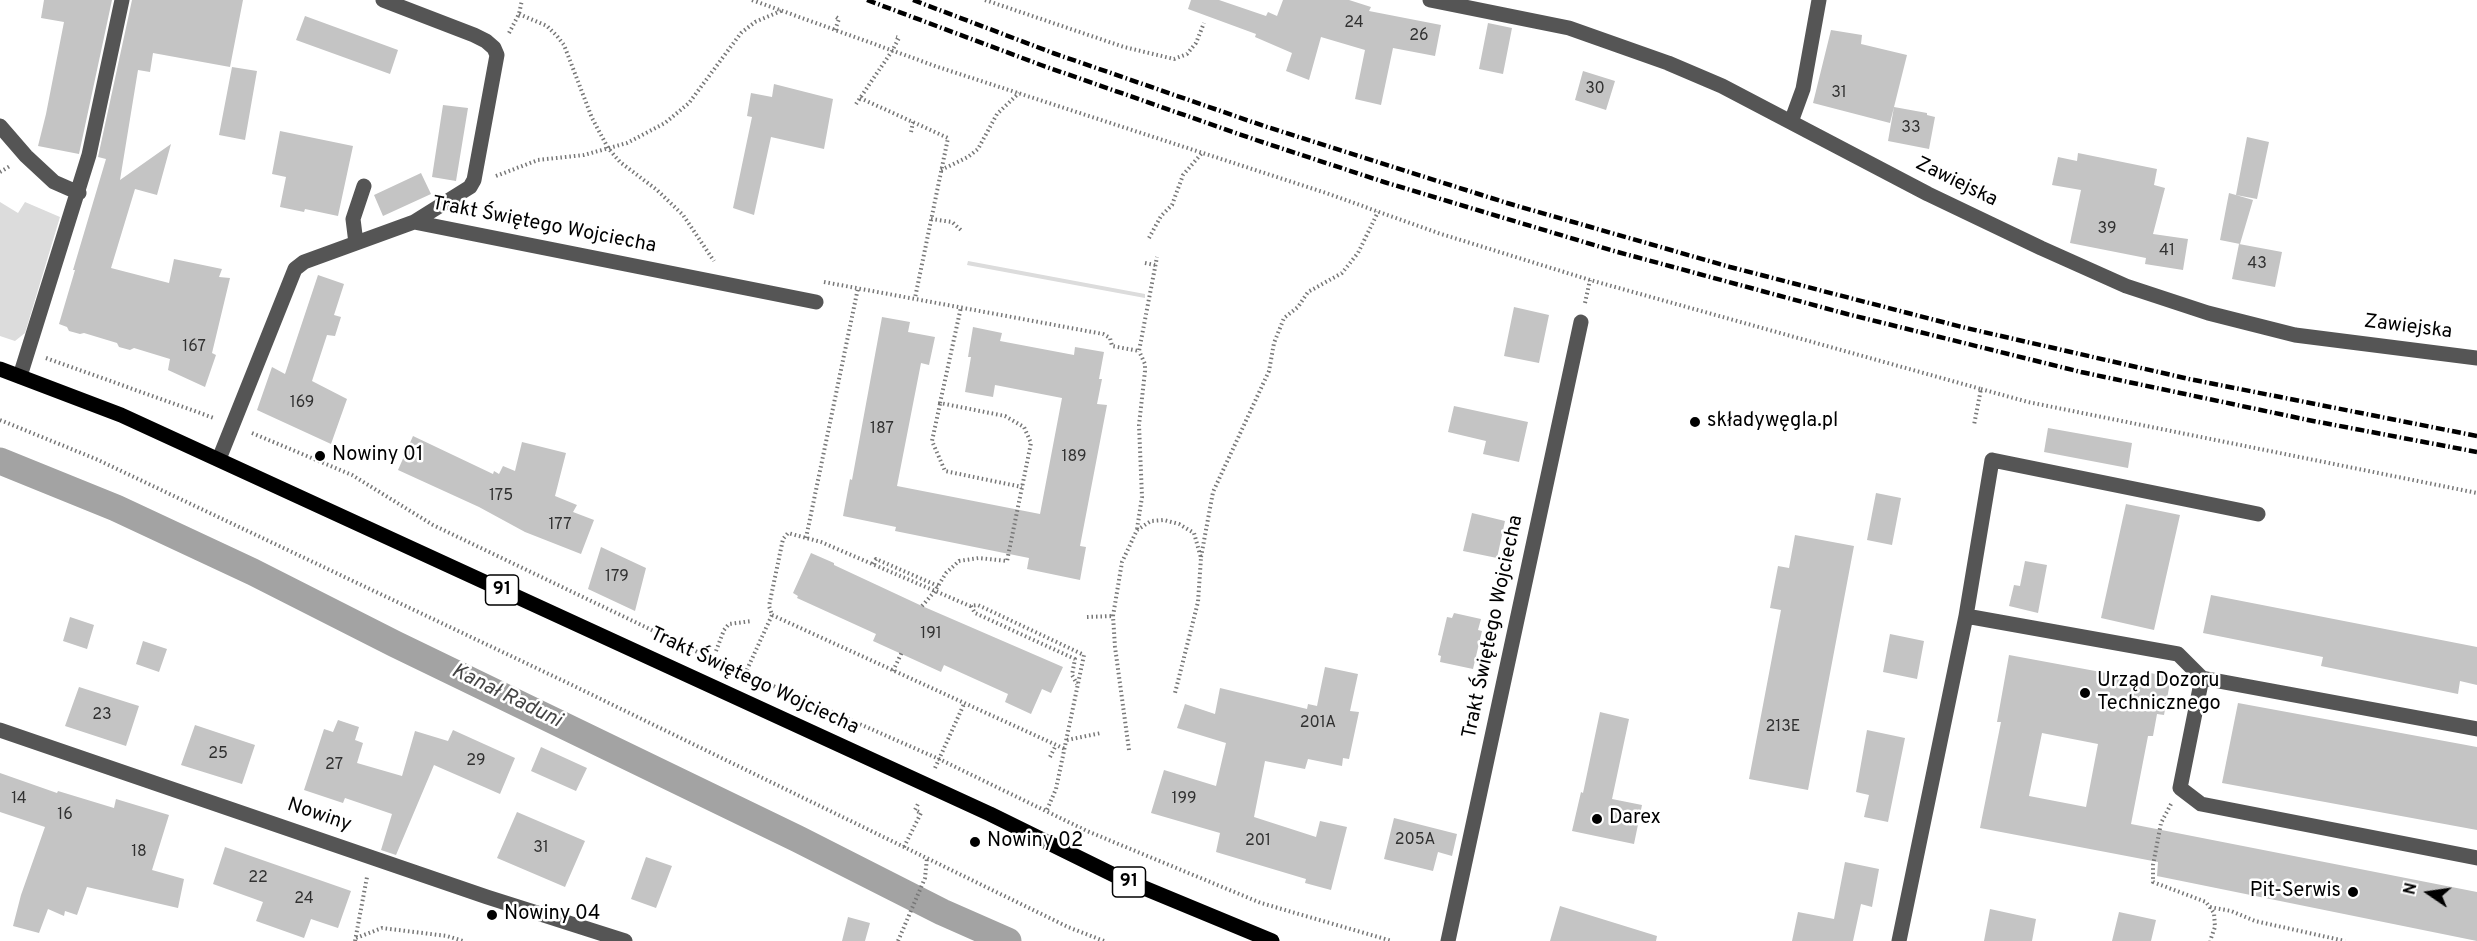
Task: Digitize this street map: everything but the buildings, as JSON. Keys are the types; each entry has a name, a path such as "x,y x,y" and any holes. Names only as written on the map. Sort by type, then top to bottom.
{"main road":[{"name":"Trakt Świętego Wojciecha","path":"0,369 121,415 219,459 990,814 1120,878 1272,941"}],"street":[{"path":"20,376 79,193 122,0"},
{"path":"383,0 474,35 494,48 496,55 477,173 470,187 414,222"},
{"name":"Zawiejska","path":"1430,0 1569,27 1617,43 1722,86 1928,194 2126,286 2208,313 2295,335 2477,358"},
{"path":"1791,122 1803,88 1819,0"},
{"path":"0,126 26,156 54,182 79,193"},
{"path":"356,243 353,219 364,186"},
{"name":"Trakt Świętego Wojciecha","path":"219,459 295,269 304,262 414,222 816,302"},
{"name":"Trakt Świętego Wojciecha","path":"1448,941 1581,322"},
{"path":"1899,941 1966,616 1992,460 2258,514"},
{"path":"1966,616 2178,654 2202,678 2477,729"},
{"path":"2202,678 2180,788 2201,804 2477,858"},
{"name":"Nowiny","path":"0,730 487,897 625,941"}],"path":[{"path":"496,55 519,14 522,0"},
{"path":"752,0 892,51 1438,233 1590,280 2028,402 2477,493"},
{"path":"985,0 1124,47 1174,59 1187,54 1196,43 1204,23"},
{"path":"470,187 538,160 584,155 627,142 665,123 689,104 741,33 755,22 781,11"},
{"path":"519,14 547,26 564,45 592,118 608,148 620,162 657,190 683,215 729,284"},
{"path":"835,30 839,18 836,17"},
{"path":"856,104 892,51 899,38 896,37"},
{"path":"941,171 978,149 997,114 1019,93"},
{"path":"860,98 948,138 915,298"},
{"path":"911,132 913,122"},
{"path":"1149,238 1161,216 1172,205 1183,175 1202,153"},
{"path":"1175,693 1198,602 1201,558 1213,492 1269,371 1274,343 1284,318 1298,307 1308,292 1342,273 1358,253 1378,212"},
{"path":"931,219 952,222 962,231"},
{"path":"1129,750 1113,616 1122,562 1137,530 1142,497 1139,425 1145,364 1139,351 1157,257"},
{"path":"1145,263 1155,265"},
{"path":"820,281 1103,334 1110,338 1112,346 1139,351"},
{"path":"806,538 858,288"},
{"path":"961,307 932,441 945,471 1022,487"},
{"path":"28,352 232,425 352,475 433,525 745,674 939,759 1087,831 1261,903 1392,941"},
{"path":"1974,425 1981,388"},
{"path":"922,606 937,589 951,567 959,561 979,558 1007,561 1031,443 1024,427 1005,416 940,403"},
{"path":"0,420 96,459 409,607 1068,927 1104,941"},
{"path":"1137,530 1151,521 1164,520 1179,524 1194,532 1201,558"},
{"path":"745,674 772,615 769,606 783,539 788,534 821,542 937,589 970,606 975,613 1075,659 1072,675 1078,685"},
{"path":"970,606 978,605 1084,655 1056,789 1046,812"},
{"path":"772,615 1065,749"},
{"path":"1087,617 1113,616"},
{"path":"716,651 729,624 752,621"},
{"path":"893,671 902,652"},
{"path":"940,756 965,704"},
{"path":"1066,740 1101,733"},
{"path":"1050,757 1056,745"},
{"path":"2180,788 2161,823 2153,866 2153,882 2209,906 2214,913 2215,927 2210,941"},
{"path":"904,847 921,813"},
{"path":"356,939 371,856"},
{"path":"898,941 925,878 927,858"},
{"path":"2209,906 2231,911 2255,921 2345,941"},
{"path":"356,939 382,928 447,936 463,941"}],"shaded area":[{"path":"0,202 18,213 25,202 60,217 25,333 15,341 0,336"},
{"path":"968,261 1145,294 1145,298 967,265"}],"waterway":[{"name":"Kanał Raduni","path":"0,461 116,508 253,572 942,912 1008,941"}],"railway":[{"path":"867,0 1041,65 1256,140 1384,182 1614,251 1847,314 2081,372 2308,420 2477,452"},
{"path":"913,0 1053,53 1264,126 1507,203 1730,267 1966,328 2189,379 2477,436"}],"place":[{"name":"składywęgla.pl","path":"1695,422"},
{"name":"Nowiny 01","path":"320,456"},
{"name":"Urząd Dozoru Technicznego","path":"2085,693"},
{"name":"Darex","path":"1597,819"},
{"name":"Nowiny 02","path":"975,842"},
{"name":"Pit-Serwis","path":"2353,892"},
{"name":"Nowiny 04","path":"492,915"}]}
